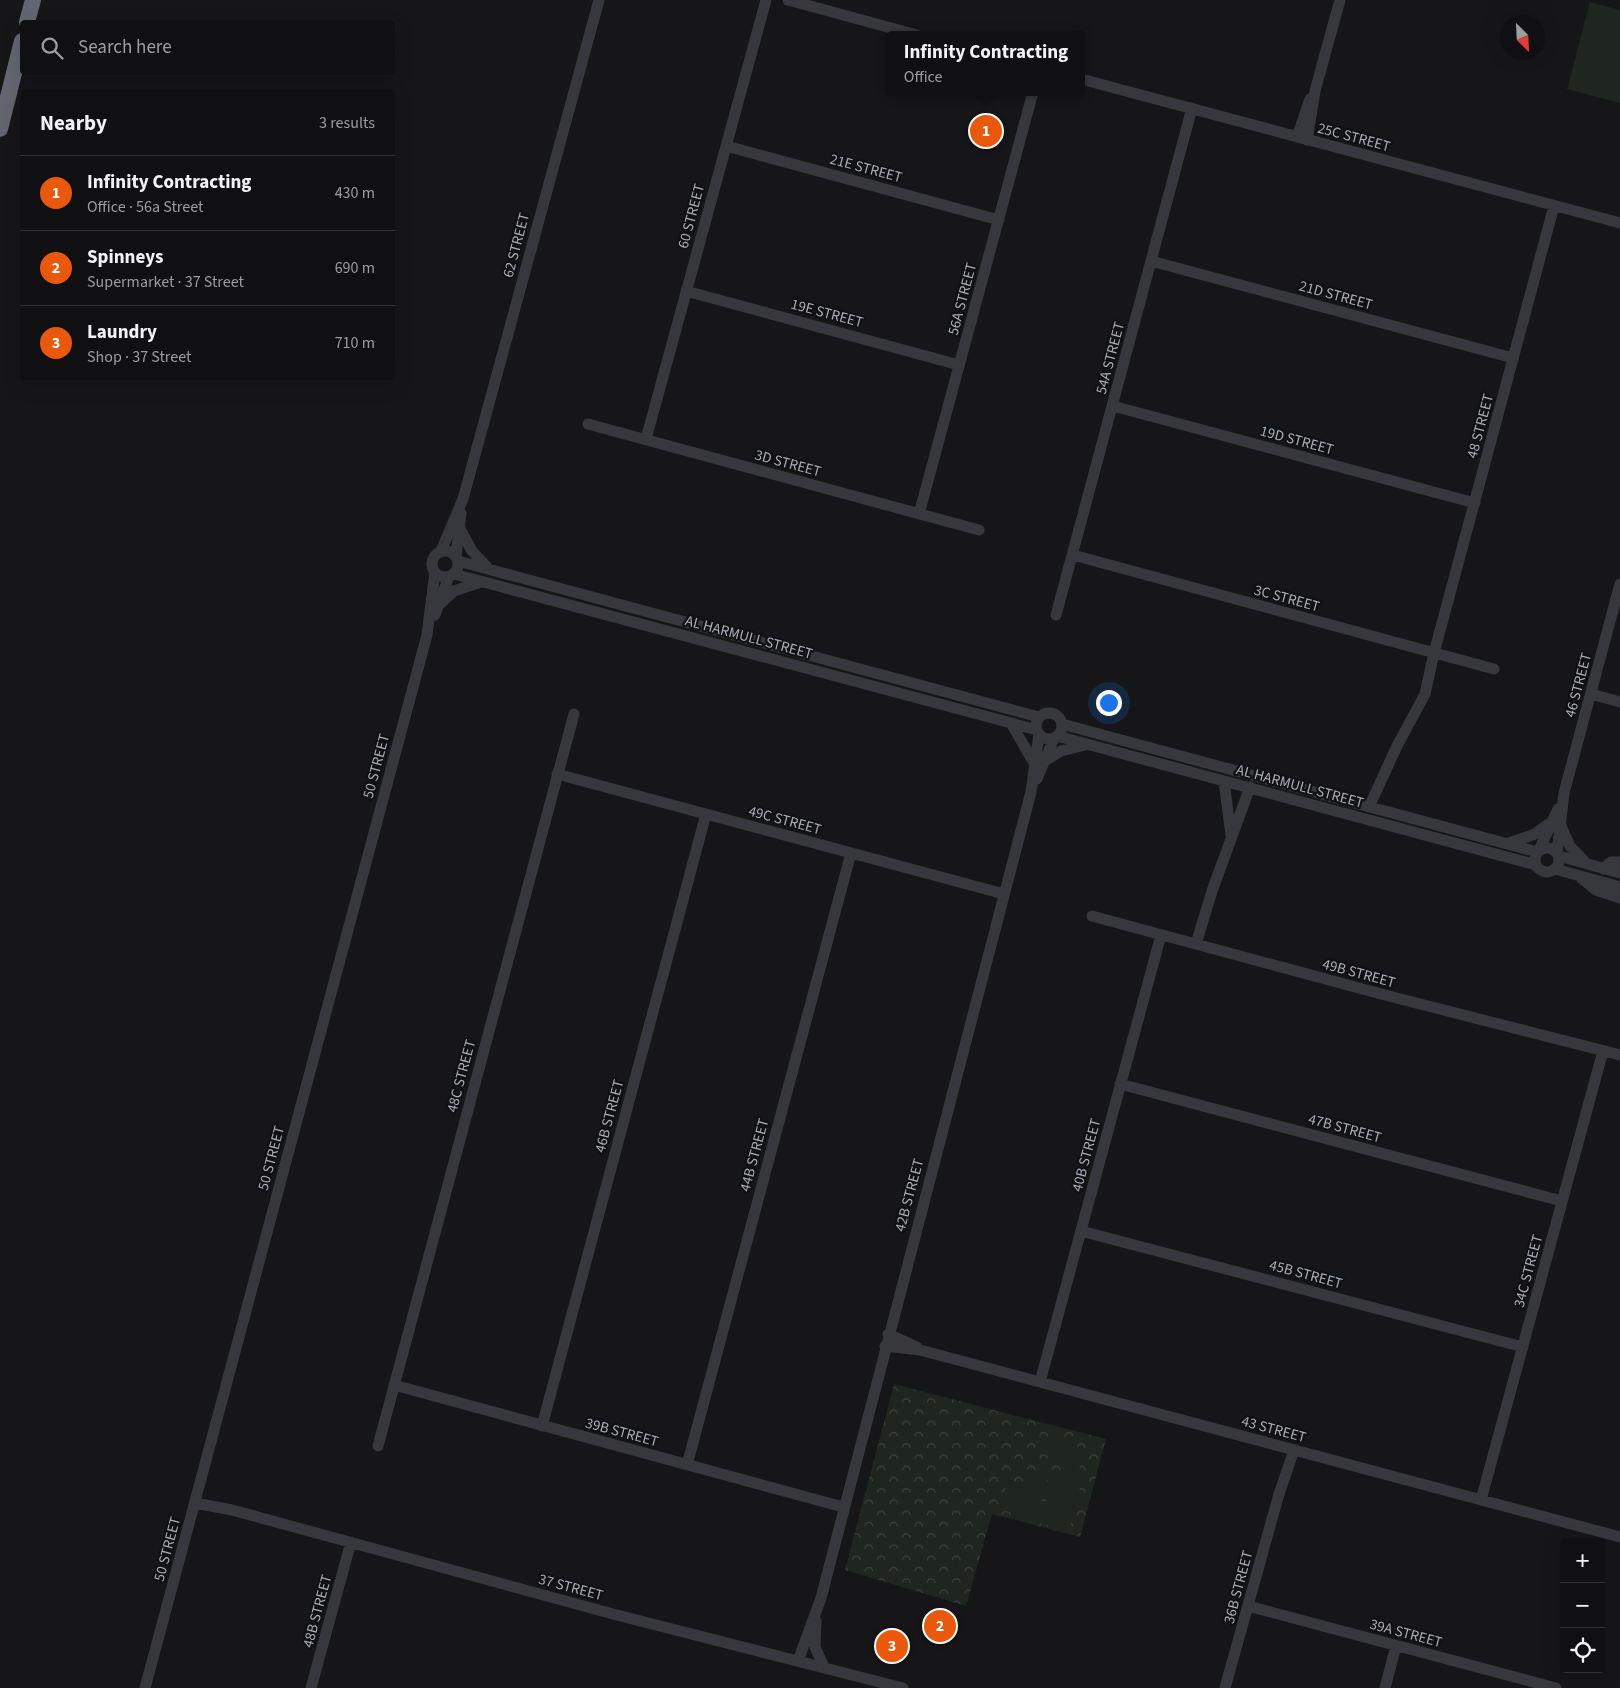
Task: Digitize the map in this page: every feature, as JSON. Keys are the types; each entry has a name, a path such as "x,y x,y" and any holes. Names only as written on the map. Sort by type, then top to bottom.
{"highway":[{"path":"0,129 20,49"}],"street":[{"name":"62 STREET","path":"441,551 463,499 599,0"},
{"name":"60 STREET","path":"646,439 766,0"},
{"path":"788,0 902,31"},
{"path":"1302,138 1340,0"},
{"name":"25C STREET","path":"1085,80 1620,224"},
{"name":"56A STREET","path":"919,514 1032,96"},
{"name":"54A STREET","path":"1056,616 1192,108"},
{"name":"21E STREET","path":"726,146 999,220"},
{"name":"48 STREET","path":"1369,807 1397,746 1425,694 1434,653 1554,206"},
{"name":"21D STREET","path":"1151,261 1513,358"},
{"name":"19E STREET","path":"686,291 960,365"},
{"name":"19D STREET","path":"1112,406 1475,502"},
{"name":"3D STREET","path":"588,424 980,530"},
{"name":"62 STREET","path":"457,559 463,499"},
{"path":"460,528 472,551 490,569"},
{"path":"441,551 448,551 457,559 451,575 443,577 435,572 432,566 433,559 441,551"},
{"name":"3C STREET","path":"1072,555 1494,669"},
{"name":"AL HARMULL STREET","path":"457,559 1039,718"},
{"name":"50 STREET","path":"427,635 435,572"},
{"name":"AL HARMULL STREET","path":"451,575 1011,723 1038,732"},
{"name":"50 STREET","path":"145,1688 427,635 451,575"},
{"path":"439,605 454,592 483,582"},
{"name":"46 STREET","path":"1558,854 1557,821 1620,584"},
{"path":"1591,694 1620,702"},
{"path":"1047,713 1053,713 1060,718 1062,724 1055,737 1046,738 1038,732 1039,718 1047,713"},
{"name":"48C STREET","path":"378,1446 574,714"},
{"path":"1011,723 1039,763 1071,748 1091,745"},
{"name":"AL HARMULL STREET","path":"1062,724 1538,851"},
{"name":"42B STREET","path":"1038,732 1039,763"},
{"name":"AL HARMULL STREET","path":"1055,737 1250,787 1536,865"},
{"name":"42B STREET","path":"798,1661 818,1607 1039,763 1055,737"},
{"name":"49C STREET","path":"558,774 1004,894"},
{"path":"1224,781 1232,839"},
{"path":"1196,944 1212,891 1250,787"},
{"name":"46B STREET","path":"542,1426 706,814"},
{"path":"1503,843 1520,841 1557,821 1570,846 1588,864"},
{"name":"46 STREET","path":"1538,851 1557,821"},
{"path":"1620,873 1558,854 1547,847 1538,851 1535,857 1536,865 1543,871 1555,869 1620,887"},
{"name":"44B STREET","path":"687,1465 851,853"},
{"path":"1555,869 1559,863 1558,854"},
{"path":"1603,869 1611,862 1620,862"},
{"path":"1579,876 1596,890 1620,898"},
{"name":"49B STREET","path":"1092,916 1161,936 1620,1055"},
{"name":"40B STREET","path":"1040,1382 1161,936"},
{"name":"34C STREET","path":"1481,1500 1603,1051"},
{"name":"47B STREET","path":"1120,1084 1562,1201"},
{"name":"45B STREET","path":"1081,1231 1522,1347"},
{"name":"43 STREET","path":"888,1334 920,1350"},
{"name":"43 STREET","path":"885,1346 920,1350 1620,1537"},
{"name":"39B STREET","path":"394,1385 843,1507"},
{"name":"36B STREET","path":"1225,1688 1279,1494 1280,1479 1291,1449"},
{"name":"37 STREET","path":"196,1500 218,1503 232,1510 903,1688"},
{"name":"48B STREET","path":"311,1688 351,1542"},
{"name":"39A STREET","path":"1248,1606 1540,1686 1556,1688"},
{"name":"42B STREET","path":"818,1607 815,1647 824,1667"},
{"path":"1385,1688 1396,1646"}],"green space":[{"path":"1590,2 1620,10 1620,103 1567,89"},
{"path":"894,1384 1106,1439 1080,1537 992,1514 966,1606 845,1570"},
{"path":"1053,1439 1086,1449 1079,1470 1047,1460"},
{"path":"1028,1469 1049,1475 1036,1520 1000,1509 1008,1480 1023,1484"},
{"path":"1055,1469 1083,1476 1069,1530 1040,1523"}],"place":[{"name":"Infinity Contracting","path":"986,131"},
{"name":"Spinneys","path":"940,1626"},
{"name":"Laundry","path":"892,1646"}]}
